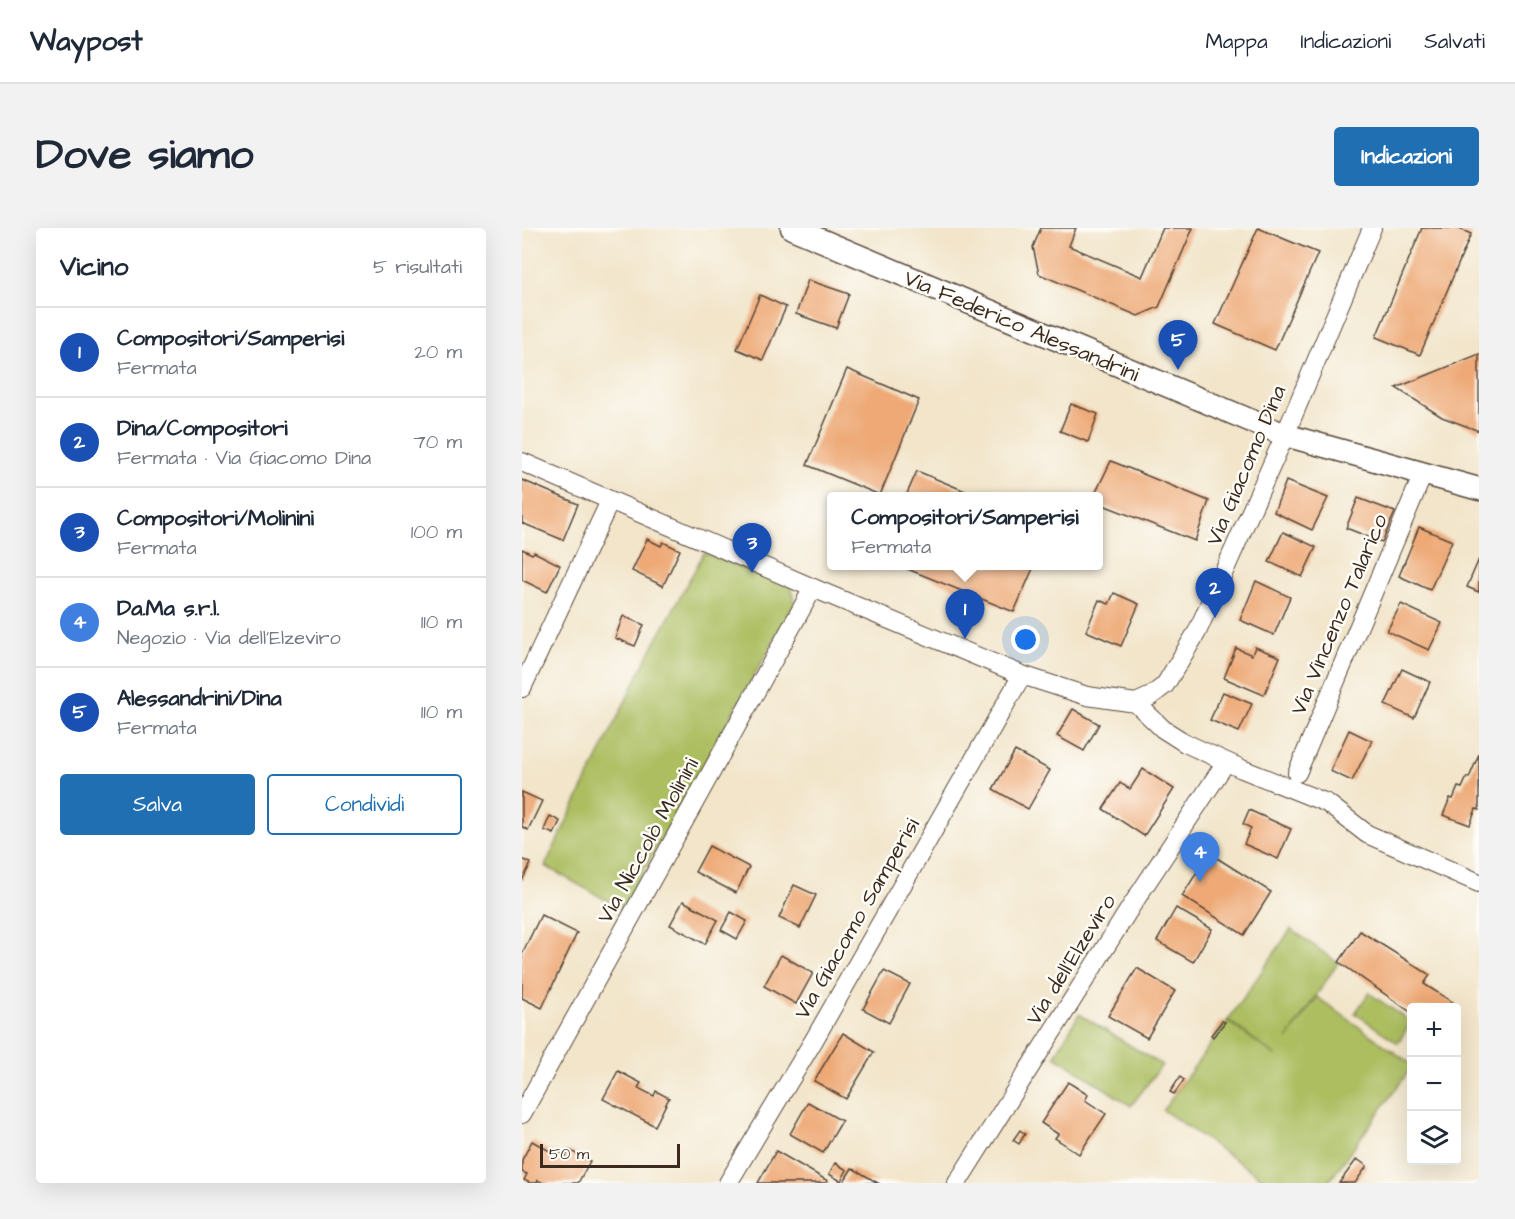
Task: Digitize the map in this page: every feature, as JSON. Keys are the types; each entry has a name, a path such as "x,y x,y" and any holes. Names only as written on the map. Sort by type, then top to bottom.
{"street":[{"name":"Via Federico Alessandrini","path":"792,228 1285,435 1479,489"},
{"name":"Via Giacomo Dina","path":"1136,703 1151,696 1165,685 1189,646 1214,596 1372,228"},
{"path":"522,462 813,588 1022,675 1087,696 1136,703 1170,735 1226,762 1321,800 1334,807 1367,834 1479,883"},
{"name":"Via Vincenzo Talarico","path":"1297,773 1423,474"},
{"path":"522,688 610,501"},
{"name":"Via Niccolò Molinini","path":"522,1114 813,588"},
{"name":"Via Giacomo Samperisi","path":"728,1183 814,1040 1022,675"},
{"name":"Via dell'Elzeviro","path":"957,1183 1132,905 1226,762"}],"green space":[{"path":"704,553 792,587 794,605 622,909 545,866 645,661"},
{"path":"1291,929 1338,963 1287,1039 1317,997 1407,1061 1407,1074 1328,1183 1269,1183 1163,1110 1227,1021 1276,1056 1228,1020"},
{"path":"1369,993 1407,1019 1407,1028 1398,1043 1355,1013"},
{"path":"1079,1014 1162,1065 1131,1106 1055,1056"}],"building":[{"path":"1041,228 1076,228 1069,246 1142,277 1163,228 1193,228 1159,307 1138,316 1039,274 1033,247"},
{"path":"1258,228 1318,253 1275,350 1215,324"},
{"path":"1422,228 1457,228 1471,234 1420,355 1376,337"},
{"path":"808,280 849,294 836,328 796,314"},
{"path":"760,295 786,307 763,360 737,349"},
{"path":"1479,354 1479,431 1442,417 1396,388"},
{"path":"847,369 919,400 881,492 873,492 807,465"},
{"path":"1071,404 1098,414 1088,442 1060,431"},
{"path":"1111,461 1209,501 1195,541 1103,505 1103,492 1096,492"},
{"path":"917,471 967,492 908,492"},
{"path":"522,480 578,504 563,540 522,523"},
{"path":"1286,481 1328,498 1312,530 1274,512"},
{"path":"1358,498 1395,512 1382,542 1346,528"},
{"path":"1419,527 1452,541 1430,590 1399,576"},
{"path":"1283,532 1316,547 1302,577 1269,562"},
{"path":"647,539 661,546 663,542 680,550 663,586 632,571"},
{"path":"522,549 532,554 534,552 560,565 547,592 522,580"},
{"path":"1479,559 1479,592 1467,587"},
{"path":"910,570 1032,570 1014,612"},
{"path":"1256,581 1290,597 1274,635 1240,620"},
{"path":"1114,593 1139,604 1121,646 1086,631 1099,600 1109,604"},
{"path":"1401,604 1442,623 1429,650 1387,631"},
{"path":"623,616 644,625 635,646 615,638"},
{"path":"1255,647 1280,657 1264,695 1224,678 1236,648 1252,655"},
{"path":"1402,669 1430,682 1414,718 1385,705"},
{"path":"1223,692 1252,704 1239,732 1210,720"},
{"path":"1073,709 1099,724 1084,751 1057,736"},
{"path":"1349,730 1372,741 1352,781 1330,771"},
{"path":"1015,751 1050,770 1028,809 993,789"},
{"path":"1479,754 1479,810 1476,809 1470,825 1443,815 1450,798 1453,799 1458,787 1462,788 1467,777 1469,778"},
{"path":"1143,769 1174,789 1144,836 1103,809 1120,783 1130,789"},
{"path":"522,792 542,801 528,830 522,827"},
{"path":"1249,810 1291,829 1278,859 1244,844 1251,828 1243,824"},
{"path":"550,816 560,821 554,834 544,830"},
{"path":"709,846 749,867 736,893 695,872"},
{"path":"1209,853 1271,892 1244,935 1182,896"},
{"path":"522,859 531,863 522,881"},
{"path":"794,885 816,895 800,928 779,918"},
{"path":"683,901 718,920 705,944 670,925"},
{"path":"1176,908 1212,929 1193,962 1157,941"},
{"path":"731,912 747,921 737,939 721,930"},
{"path":"541,915 577,933 542,1008 522,998 522,954"},
{"path":"1360,931 1430,975 1424,984 1454,1003 1407,1003 1407,1010 1339,962"},
{"path":"781,955 813,973 796,1004 764,986"},
{"path":"1137,968 1175,991 1147,1038 1108,1016"},
{"path":"884,971 910,984 889,1023 863,1009"},
{"path":"1222,1021 1225,1022 1213,1037 1211,1035"},
{"path":"843,1033 874,1052 846,1099 814,1081"},
{"path":"618,1071 641,1083 638,1088 654,1096 656,1091 669,1098 655,1126 603,1099"},
{"path":"1180,1077 1184,1080 1174,1094 1170,1092"},
{"path":"1068,1082 1088,1095 1085,1100 1106,1114 1079,1154 1055,1138 1058,1134 1041,1123"},
{"path":"808,1102 842,1121 823,1153 790,1134"},
{"path":"1020,1130 1025,1134 1019,1144 1013,1140"},
{"path":"532,1141 555,1154 557,1151 566,1156 569,1150 590,1161 578,1183 543,1183 538,1180 537,1183 530,1183 524,1180 527,1174 522,1172 522,1160"},
{"path":"776,1151 828,1181 827,1183 758,1183"},
{"path":"1357,1159 1367,1166 1355,1183 1339,1183"},
{"path":"835,1163 847,1170 841,1181 829,1174"},
{"path":"852,1168 861,1173 878,1183 843,1183"}],"place":[{"name":"Alessandrini/Dina","path":"1178,370"},
{"name":"Compositori/Molinini","path":"752,573"},
{"name":"Dina/Compositori","path":"1215,618"},
{"name":"Compositori/Samperisi","path":"965,639"},
{"name":"Da.Ma s.r.l.","path":"1200,882"}]}
